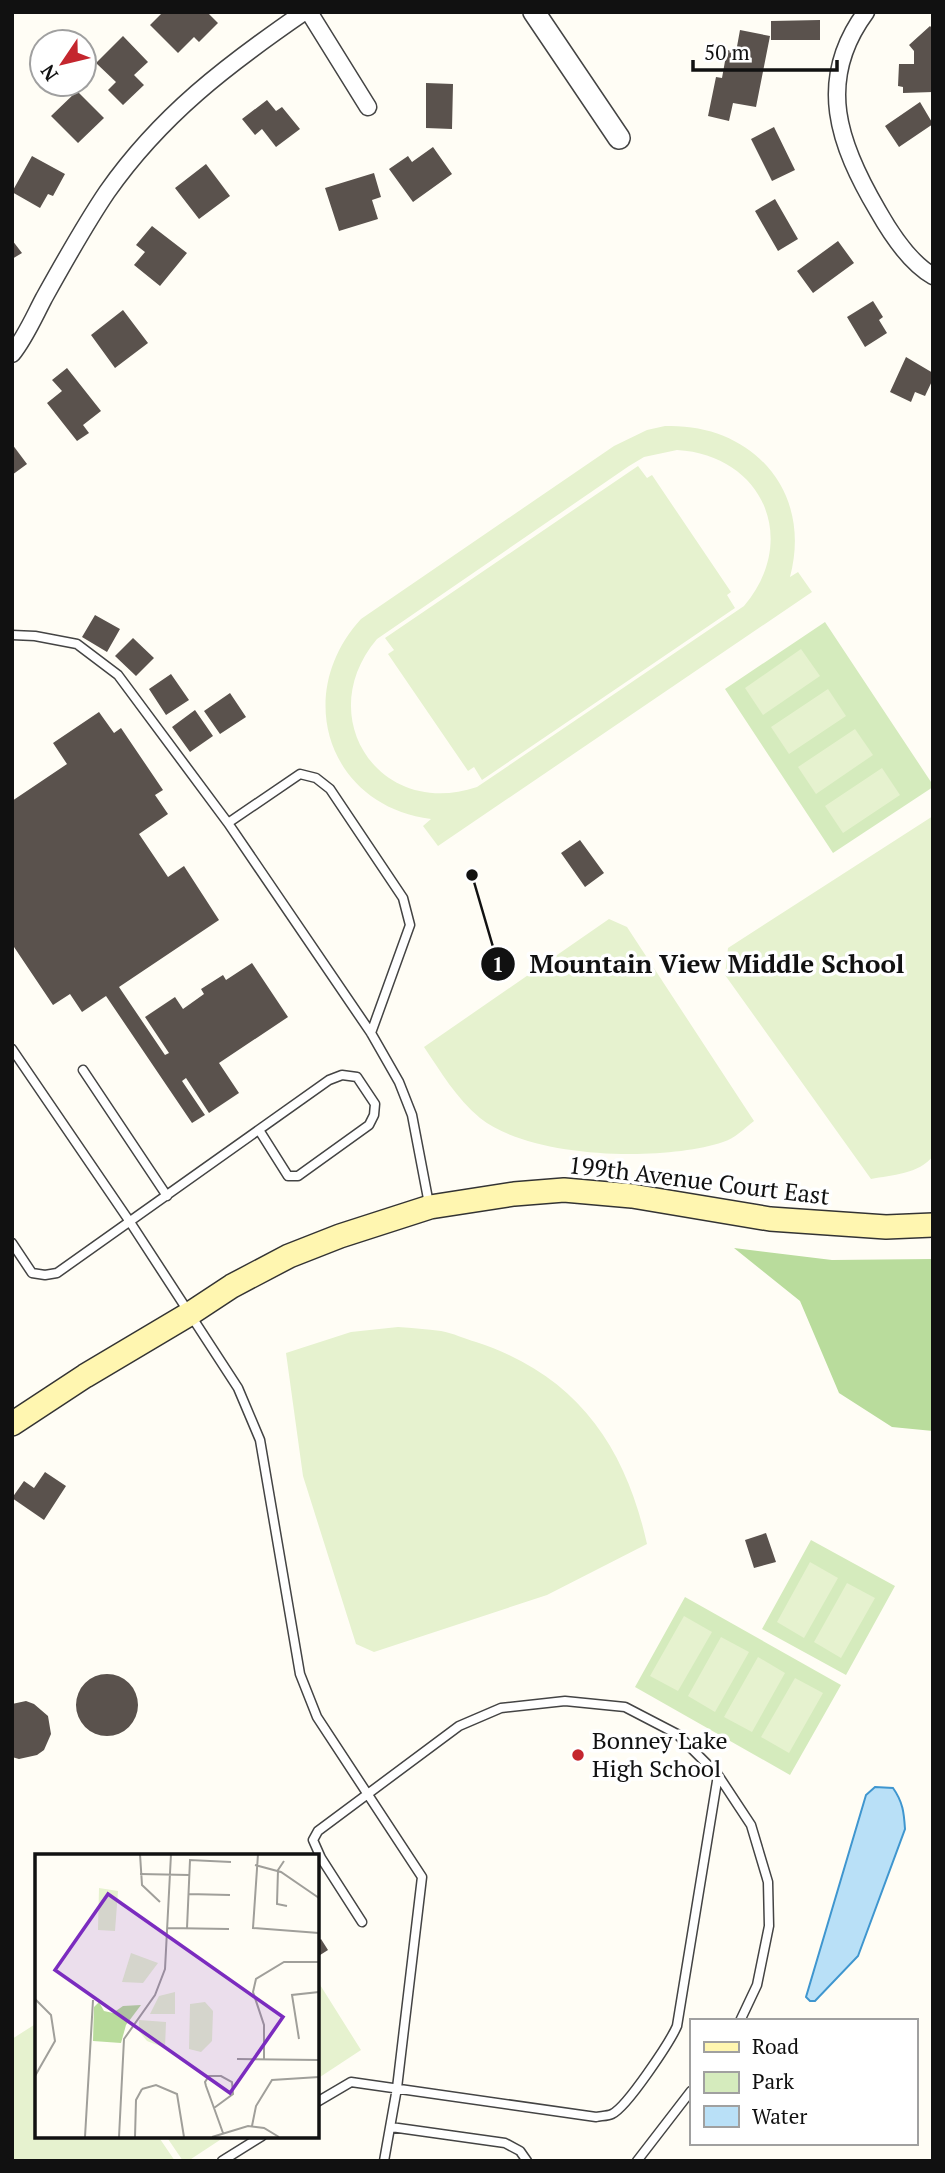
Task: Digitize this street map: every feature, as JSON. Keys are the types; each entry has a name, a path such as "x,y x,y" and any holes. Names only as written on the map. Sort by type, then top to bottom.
{"main road":[{"name":"199th Avenue Court East","path":"12,1424 232,1286 289,1256 340,1236 430,1207 514,1194 564,1190 632,1196 770,1219 887,1227 933,1225"}],"street":[{"path":"12,354 75,244 139,150 176,109 250,49 304,12"},
{"path":"309,12 368,107"},
{"path":"534,12 619,138"},
{"path":"866,12 847,43 841,62 838,78 839,121 855,172 883,221 923,270 933,276"}],"lane":[{"path":"12,635 35,636 78,644 118,675 228,823 371,1033 399,1082 412,1115 430,1207"},
{"path":"228,823 300,774 316,778 330,789 403,898 410,925 371,1033"},
{"path":"12,1049 191,1313 238,1388 260,1440 300,1674 317,1717 422,1877 397,2088 384,2161"},
{"path":"83,1070 167,1196"},
{"path":"12,1243 32,1273 57,1273 329,1080 342,1075 357,1077 375,1104 369,1125 298,1177 288,1175 259,1130"},
{"path":"362,1922 321,1858 313,1840 318,1831 459,1726 501,1708 565,1701 625,1707 677,1734 718,1775 751,1825 768,1881 769,1926 757,1985 741,2019"},
{"path":"318,2101 351,2082 596,2117 612,2114 622,2105 671,2041 677,2026 718,1775"},
{"path":"637,2161 690,2092"},
{"path":"391,2127 505,2143 520,2151 527,2161"},
{"path":"222,2161 259,2138"}],"green space":[{"path":"665,426 696,428 724,436 749,450 769,468 783,491 792,517 795,546 790,577 798,572 812,592 438,846 423,826 431,819 396,810 367,793 345,770 331,742 326,712 328,680 340,649 361,619 614,446 647,430","holes":["677,450 707,455 732,467 751,484 764,505 770,529 769,554 761,581 744,606 477,787 442,793 411,789 385,775 366,755 354,729 351,700 358,669 377,639 644,457"]},
{"path":"638,466 647,478 652,475 731,592 727,595 735,608 482,780 474,767 468,771 388,654 394,650 385,638"},
{"path":"825,622 933,785 833,853 725,689"},
{"path":"801,649 820,676 763,715 745,688"},
{"path":"828,689 846,716 789,754 771,727"},
{"path":"855,729 873,755 816,794 798,767"},
{"path":"882,768 900,795 843,833 825,806"},
{"path":"933,816 933,1156 913,1170 871,1179 725,975 728,948"},
{"path":"609,919 627,927 754,1121 731,1138 697,1148 633,1154 563,1149 531,1142 503,1132 480,1118 456,1093 424,1047"},
{"path":"734,1248 832,1260 933,1259 933,1431 892,1427 839,1393 800,1301"},
{"path":"398,1327 441,1331 476,1342 511,1356 542,1374 568,1394 591,1418 610,1445 625,1475 647,1544 547,1595 374,1652 356,1644 303,1476 286,1353 351,1332"},
{"path":"811,1540 895,1586 846,1675 762,1629"},
{"path":"810,1562 838,1578 804,1638 777,1622"},
{"path":"847,1583 875,1598 841,1658 814,1642"},
{"path":"685,1597 841,1685 790,1775 635,1687"},
{"path":"684,1616 712,1632 678,1691 650,1676"},
{"path":"721,1637 749,1652 715,1712 688,1696"},
{"path":"758,1657 785,1673 752,1732 724,1717"},
{"path":"795,1678 823,1693 789,1753 761,1737"},
{"path":"318,1982 361,2050 318,2078"},
{"path":"35,2024 35,2138 159,2138 175,2161 12,2161 12,2039"},
{"path":"167,2138 223,2138 188,2161 183,2161"}],"water":[{"path":"875,1787 893,1788 902,1808 905,1829 858,1956 815,2001 810,2001 806,1997 866,1795"}],"building":[{"path":"163,12 207,12 218,23 199,42 194,37 178,53 150,25"},
{"path":"820,20 820,40 771,40 771,21"},
{"path":"930,26 933,29 933,92 903,93 903,87 898,86 899,64 914,64 914,51 909,45"},
{"path":"740,30 770,36 756,107 733,103 729,121 708,116 716,77 722,78 727,50 736,52"},
{"path":"123,36 148,62 134,75 144,85 123,105 108,90 116,82 98,65 98,61"},
{"path":"426,83 453,84 452,129 426,128"},
{"path":"70,98 84,98 104,118 78,143 51,116"},
{"path":"267,100 276,111 282,107 300,129 276,147 262,129 255,135 242,119"},
{"path":"920,102 933,124 899,147 885,126"},
{"path":"774,127 795,170 772,181 751,139"},
{"path":"433,147 452,174 413,202 389,169 408,156 412,162"},
{"path":"32,156 65,174 53,196 48,194 40,208 12,192"},
{"path":"206,164 230,196 199,219 175,188"},
{"path":"374,173 381,197 372,200 378,219 339,231 325,188"},
{"path":"775,199 798,239 778,251 755,211"},
{"path":"152,226 187,253 160,286 134,265 145,252 136,245"},
{"path":"12,240 22,253 12,259"},
{"path":"838,241 854,263 813,293 797,271"},
{"path":"873,301 883,317 879,320 887,333 865,347 847,317"},
{"path":"123,310 148,343 115,368 91,335"},
{"path":"906,357 933,373 925,396 915,392 911,402 890,392"},
{"path":"67,368 101,411 83,425 89,433 77,441 47,403 62,391 52,380"},
{"path":"12,444 27,464 12,475"},
{"path":"95,615 120,629 107,652 82,637"},
{"path":"133,638 154,658 136,676 115,656"},
{"path":"171,674 189,700 166,715 149,689"},
{"path":"230,693 246,717 220,734 204,711"},
{"path":"195,710 213,736 190,752 172,727"},
{"path":"99,712 114,733 121,728 163,790 155,795 168,814 139,834 168,877 184,866 219,920 119,987 165,1055 169,1053 145,1017 175,997 183,1009 204,994 201,989 223,975 226,980 252,963 288,1017 219,1063 239,1093 209,1113 186,1078 182,1081 205,1115 192,1123 106,996 82,1012 70,994 53,1005 12,944 12,801 67,764 53,743"},
{"path":"580,840 604,873 585,887 561,853"},
{"path":"45,1472 66,1486 44,1520 12,1498 24,1481 34,1488"},
{"path":"766,1533 776,1562 754,1568 745,1540"},
{"path":"107,1674 129,1683 138,1705 129,1727 107,1736 85,1727 76,1705 85,1683"},
{"path":"26,1701 48,1716 51,1734 44,1750 37,1755 19,1759 12,1757 12,1704"},
{"path":"321,1939 328,1950 318,1956 318,1941"}],"place":[{"name":"Mountain View Middle School","path":"472,875"},
{"name":"Bonney Lake High School","path":"578,1755"}]}
